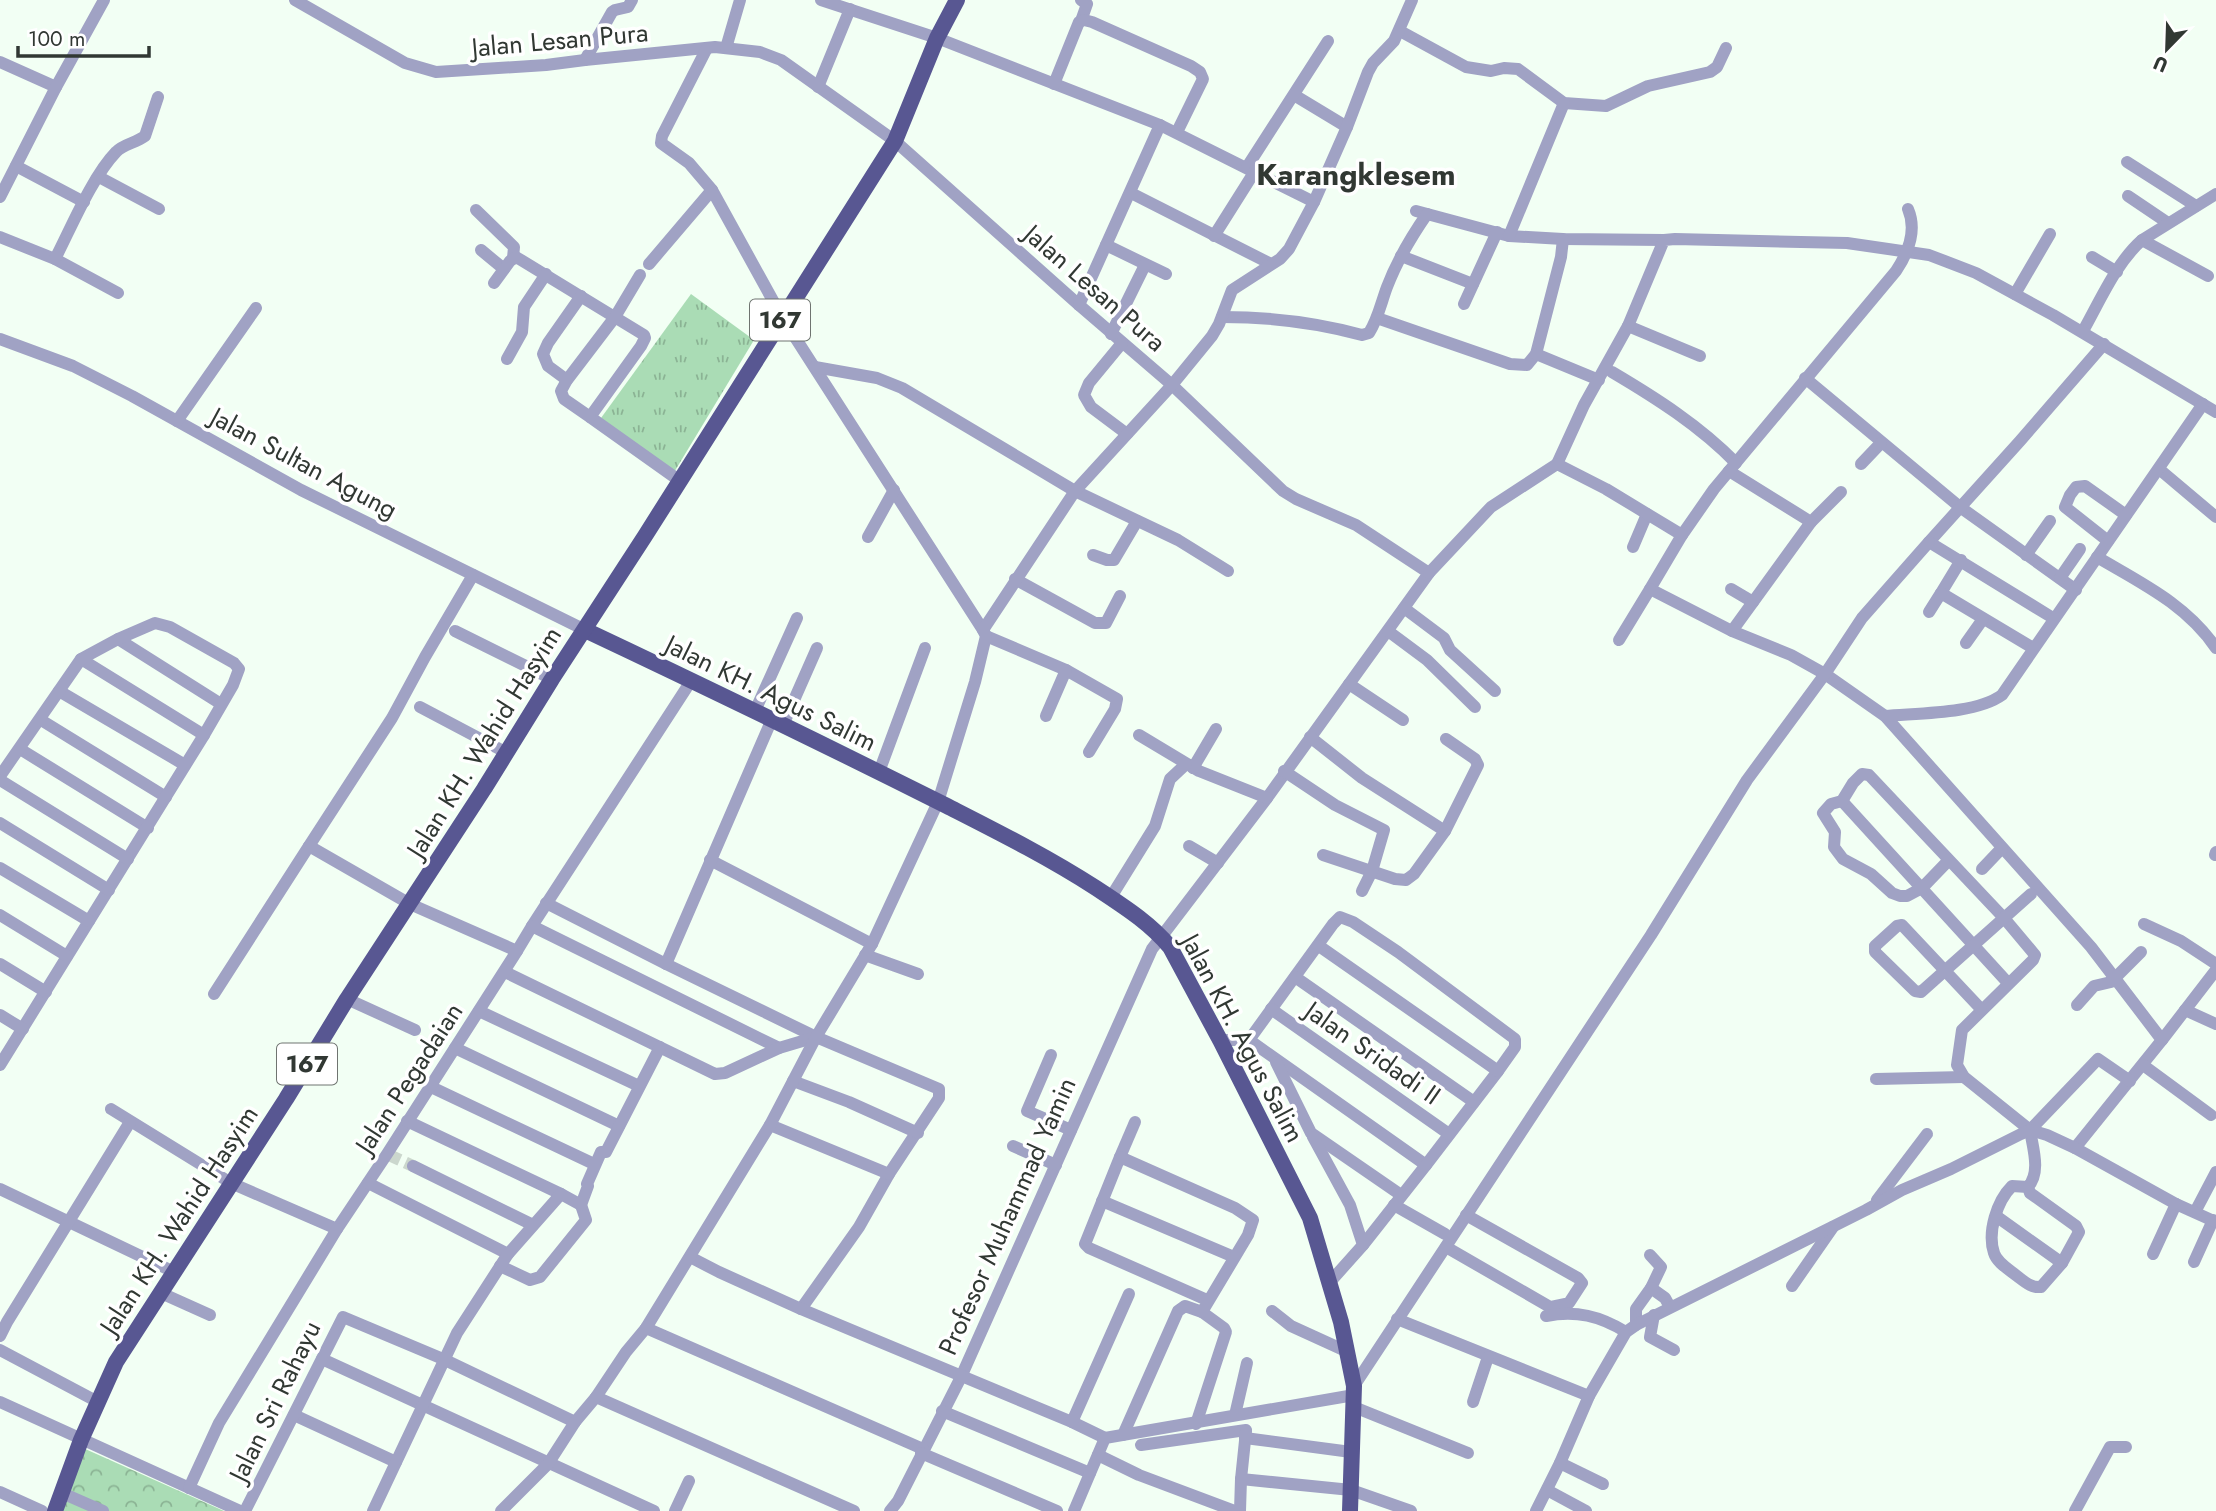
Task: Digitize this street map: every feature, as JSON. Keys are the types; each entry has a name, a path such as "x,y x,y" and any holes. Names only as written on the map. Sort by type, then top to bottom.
{"main road":[{"name":"Jalan KH. Wahid Hasyim","path":"55,1511 81,1440 116,1362 895,141 937,38 957,0"},
{"name":"Jalan KH. Agus Salim","path":"585,630 778,722 1051,859 1111,897 1152,926 1161,936 1170,947 1220,1040 1310,1218 1348,1352 1354,1396 1350,1511"}],"street":[{"path":"0,197 104,0"},
{"name":"Jalan Lesan Pura","path":"295,0 310,4 397,59 428,71 474,71 708,48 760,52 773,56 895,141 1172,385 1289,495 1356,525 1429,573"},
{"path":"585,60 612,12 628,7 632,0"},
{"path":"726,48 740,0"},
{"path":"821,0 937,38 1160,125 1314,202"},
{"path":"1054,84 1087,4 1081,0"},
{"path":"501,1511 548,1464 575,1422 646,1328 770,1125 814,1041 869,949 938,802 975,682 984,633 1015,579 1075,491 1172,385 1228,317 1232,290 1289,249 1348,127 1368,72 1394,41 1412,0"},
{"path":"818,87 850,9"},
{"path":"1081,21 1091,22 1200,72 1203,79 1177,132"},
{"path":"1400,31 1466,67 1477,70 1518,69 1564,103 1606,106 1648,86 1710,72 1717,67 1726,48"},
{"path":"1214,236 1328,41"},
{"path":"708,48 661,143 689,163 712,190 782,317 984,633 1066,670 1117,699 1115,709 1089,752"},
{"path":"0,62 56,87"},
{"path":"1294,95 1348,127"},
{"path":"55,259 84,202 118,149 145,136 158,97"},
{"path":"1464,304 1503,234 1564,103"},
{"path":"1079,305 1160,125"},
{"path":"2127,162 2196,206"},
{"path":"16,166 84,202"},
{"path":"99,177 159,209"},
{"path":"649,264 712,190"},
{"path":"1130,193 1271,264"},
{"path":"2083,331 2135,246 2216,194"},
{"path":"2128,196 2168,223"},
{"path":"1619,640 1682,535 1732,467 1896,271 1908,252 1911,225 1908,209"},
{"path":"476,210 514,247 513,258 494,283"},
{"path":"1228,317 1310,323 1362,335 1371,331 1387,286 1422,213 1503,234 1563,239 1847,243 1929,255 1976,272 2083,331 2216,412"},
{"path":"2015,294 2050,234"},
{"path":"0,237 55,259 118,293"},
{"path":"1377,318 1510,365 1527,365 1536,354 1561,257 1563,239"},
{"path":"1161,936 1267,797 1429,573 1491,507 1547,471 1628,326 1664,240"},
{"path":"2142,240 2208,276"},
{"path":"1106,246 1166,274"},
{"path":"481,250 504,269"},
{"path":"1401,256 1473,284"},
{"path":"2092,257 2117,272"},
{"path":"513,258 521,259 547,274 641,332 645,338 590,417"},
{"path":"1127,434 1091,407 1084,395 1117,338 1145,265"},
{"path":"507,359 522,332 524,307 547,274"},
{"path":"640,275 615,317 561,391 562,396 680,481"},
{"path":"567,380 548,366 543,354 581,296"},
{"path":"177,421 256,308"},
{"path":"1628,326 1700,356"},
{"name":"Jalan Sultan Agung","path":"0,339 73,366 301,490 585,630"},
{"path":"1354,1396 1445,1241 1466,1215 1651,935 1747,780 1825,674 1862,618 2021,442 2104,344"},
{"path":"1536,354 1599,380"},
{"path":"815,367 877,379 902,388 1075,491 1191,547 1228,571"},
{"path":"1612,372 1665,405 1722,448 1732,467 1811,522"},
{"path":"1805,378 1960,507 2076,590"},
{"path":"1885,716 1969,708 1993,701 2002,695 2203,404"},
{"path":"1861,464 1881,443"},
{"path":"2159,469 2216,517"},
{"path":"1547,471 1606,489 1682,535"},
{"path":"2108,541 2065,508 2070,495 2076,487 2085,486 2126,514"},
{"path":"868,537 894,491"},
{"path":"1732,631 1811,522 1841,492"},
{"path":"1633,547 1647,514"},
{"path":"1996,533 2004,520"},
{"path":"2026,555 2050,520"},
{"path":"1093,555 1114,560 1138,521"},
{"path":"1929,542 2053,618"},
{"path":"2060,578 2080,549"},
{"path":"2097,557 2172,601 2190,616 2216,648"},
{"path":"1929,612 1961,560"},
{"path":"214,994 392,718 473,575"},
{"path":"1015,579 1102,625 1106,623 1120,596"},
{"path":"1650,589 1732,631 1791,655 1825,674 1885,716 2093,949 2162,1040"},
{"path":"1731,589 1753,602"},
{"path":"1941,593 2033,648"},
{"path":"1404,608 1444,638 1450,650 1495,691"},
{"path":"755,711 797,618"},
{"path":"1966,643 1983,618"},
{"path":"0,1065 148,828 239,673 234,663 160,623 118,639 81,659 0,778 128,859"},
{"path":"455,631 552,679"},
{"path":"1388,631 1434,665 1475,707"},
{"path":"118,639 221,704"},
{"path":"666,964 710,860 817,648"},
{"path":"879,772 925,648"},
{"path":"81,659 204,735"},
{"path":"1046,716 1066,670"},
{"name":"Jalan Pegadaian","path":"189,1488 219,1423 337,1229 388,1154 546,903 691,681"},
{"path":"1349,684 1403,720"},
{"path":"60,691 185,765"},
{"path":"420,707 506,753"},
{"path":"41,720 166,797"},
{"path":"1111,897 1155,826 1170,779 1190,766 1216,729"},
{"path":"1139,735 1190,766 1267,797"},
{"path":"1310,737 1362,778 1445,831"},
{"path":"1323,855 1395,879 1405,880 1414,874 1445,831 1478,765 1478,761 1446,739"},
{"path":"20,749 148,828"},
{"path":"1284,771 1335,805 1383,828 1372,871 1362,891"},
{"path":"1948,861 1922,888 1907,896 1892,893 1871,874 1840,856 1834,847 1835,832 1823,813 1830,804 1842,801 1853,783 1862,775 1869,775 2004,918 2035,955 1962,1030 1957,1065 1964,1077 2030,1130 2075,1148 2176,1204 2215,1221 2194,1262"},
{"path":"1842,801 2008,984"},
{"path":"0,823 109,890"},
{"path":"309,846 410,904 517,951"},
{"path":"1189,846 1218,863"},
{"path":"1982,869 2002,848"},
{"path":"710,860 919,974"},
{"path":"0,868 89,921"},
{"path":"2019,880 2056,921"},
{"path":"1981,1009 1945,972 1908,929 1900,924 1874,949 1918,992 1945,972 2031,894"},
{"path":"546,903 814,1041 939,1089 939,1098 918,1133 889,1174 859,1227 801,1309"},
{"path":"0,915 67,956"},
{"path":"1249,1040 1340,917 1353,922 1398,952 1515,1039 1515,1047 1498,1071 1363,1245 1330,1282"},
{"path":"2144,924 2181,941 2216,964"},
{"path":"532,926 779,1048"},
{"name":"Profesor Muhammad Yamin","path":"890,1511 898,1501 961,1377 1147,960 1161,936"},
{"path":"1319,946 1498,1071"},
{"path":"2077,1005 2094,986 2112,982 2141,952"},
{"path":"0,964 46,992"},
{"path":"2075,1148 2216,970"},
{"path":"505,972 721,1075 779,1048 814,1041"},
{"path":"1295,977 1474,1102"},
{"path":"347,999 415,1030"},
{"name":"Jalan Sridadi II","path":"1271,1009 1449,1134"},
{"path":"2185,1010 2216,1024"},
{"path":"479,1011 639,1086"},
{"path":"0,1016 23,1029"},
{"path":"1220,1040 1249,1040 1426,1165"},
{"path":"500,1266 530,1280 540,1277 586,1220 581,1205 594,1164 601,1152 606,1152 660,1046"},
{"path":"455,1048 619,1126"},
{"path":"1051,1055 1027,1111 1071,1130"},
{"path":"1274,1059 1350,1205 1363,1245"},
{"path":"1546,1316 1580,1313 1631,1329 1902,1190 2030,1130 2098,1059 2130,1081"},
{"path":"2143,1065 2211,1115"},
{"path":"1876,1079 1964,1077"},
{"path":"793,1081 849,1102 918,1133"},
{"path":"429,1086 594,1164"},
{"path":"111,1109 231,1183 337,1229"},
{"path":"407,1121 581,1205"},
{"path":"0,1336 130,1122"},
{"path":"1135,1122 1086,1240 1087,1247 1204,1306 1224,1328 1226,1332 1194,1428"},
{"path":"770,1125 889,1174"},
{"path":"2028,1187 2035,1177 2030,1130"},
{"path":"1311,1133 1398,1200 1445,1241 1550,1307 1569,1303 1581,1287 1581,1281 1561,1268 1466,1215"},
{"path":"1866,1210 1927,1135"},
{"path":"1013,1146 1056,1165"},
{"path":"1120,1157 1235,1208 1252,1220 1252,1227 1204,1306"},
{"path":"413,1166 533,1225"},
{"path":"2195,1212 2216,1172"},
{"path":"368,1183 508,1254"},
{"path":"2012,1186 2028,1187 2029,1192 2076,1226 2079,1232 2062,1263 2041,1287 2031,1286 1999,1261 1994,1253 1992,1237 2003,1198 2012,1186"},
{"path":"0,1189 174,1272"},
{"path":"373,1511 457,1333 508,1254 561,1194"},
{"path":"1102,1201 1234,1257"},
{"path":"2153,1254 2176,1204"},
{"path":"1996,1216 2062,1263"},
{"path":"1792,1286 1833,1226"},
{"path":"1536,1511 1589,1396 1631,1329 1636,1309 1651,1288 1661,1267 1650,1255"},
{"path":"690,1257 801,1309 1105,1438 1194,1428 1351,1452"},
{"path":"1651,1288 1658,1291 1670,1307"},
{"path":"161,1293 210,1315"},
{"path":"1072,1422 1129,1294"},
{"path":"1123,1434 1178,1311 1185,1306 1204,1306"},
{"path":"1272,1311 1291,1326 1348,1352"},
{"path":"1654,1315 1650,1337 1674,1350"},
{"name":"Jalan Sri Rahayu","path":"243,1511 341,1318 349,1318 443,1359"},
{"path":"1397,1319 1589,1396"},
{"path":"646,1328 1057,1511"},
{"path":"0,1350 98,1402"},
{"path":"1473,1402 1488,1357"},
{"path":"322,1359 654,1511"},
{"path":"443,1359 575,1422"},
{"path":"1240,1511 1246,1434 1241,1414 1247,1363"},
{"path":"1141,1445 1241,1414 1354,1396 1468,1453"},
{"path":"596,1397 854,1511"},
{"path":"0,1402 243,1511"},
{"path":"942,1411 1090,1473"},
{"path":"294,1415 396,1462"},
{"path":"1074,1511 1105,1438"},
{"path":"2075,1511 2110,1447 2126,1447"},
{"path":"1098,1455 1139,1475 1235,1511"},
{"path":"1560,1463 1602,1484"},
{"path":"1241,1479 1351,1490 1411,1511"},
{"path":"675,1511 689,1481"},
{"path":"1547,1490 1586,1511"},
{"path":"0,1492 42,1511"},
{"path":"62,1493 103,1511"}],"green space":[{"path":"691,294 754,340 673,474 601,418"},
{"path":"83,1448 224,1511 59,1511"}],"tunnel":[{"path":"389,1155 413,1166"}],"district":[{"name":"Karangklesem","path":"1356,175"}]}
